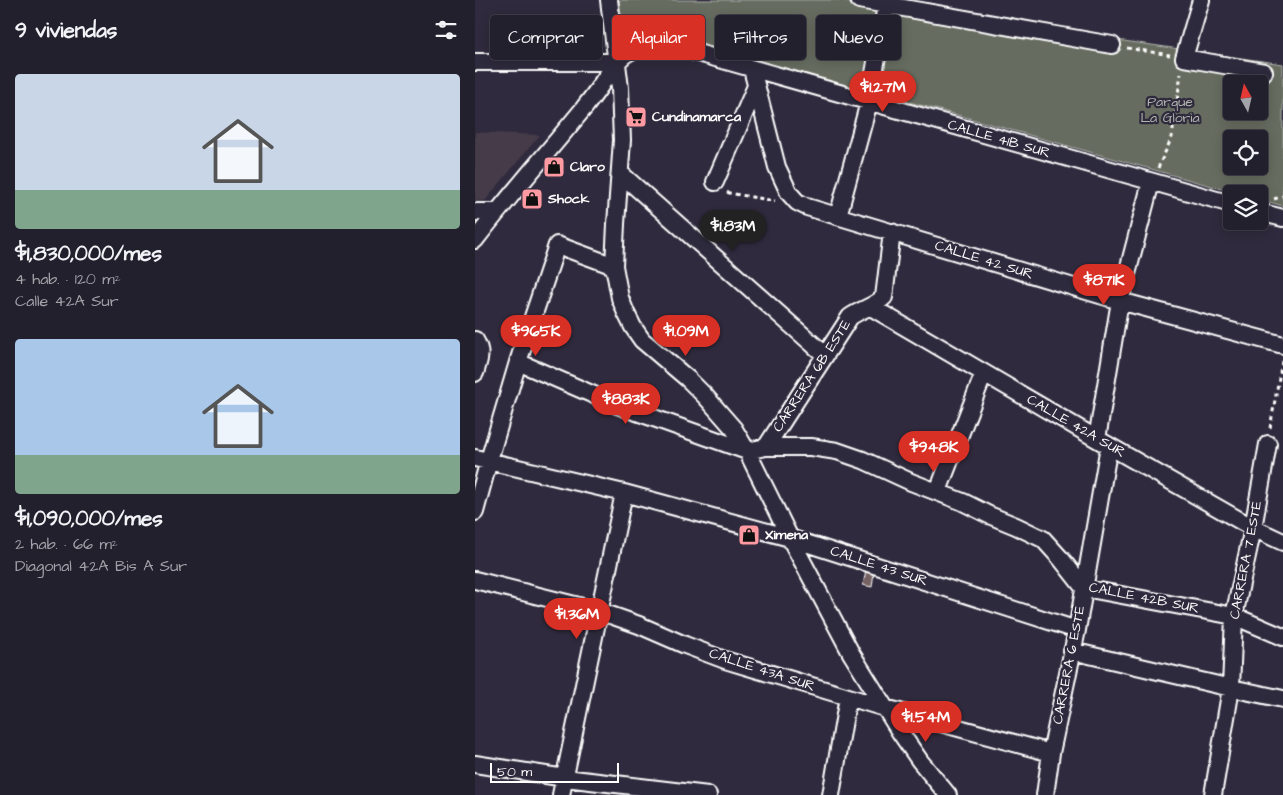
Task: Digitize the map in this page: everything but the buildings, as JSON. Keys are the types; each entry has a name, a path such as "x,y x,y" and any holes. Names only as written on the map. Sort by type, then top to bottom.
{"street":[{"path":"609,0 621,114 622,153 614,266 626,313 642,340 688,379 734,430 747,451 790,538 851,653 900,732 920,761 948,795"},
{"path":"859,0 886,2 1112,45"},
{"path":"1201,0 1184,58 1264,72"},
{"path":"838,216 869,102 886,2"},
{"name":"CALLE 41B SUR","path":"616,62 628,52 642,47 655,44 673,46 1223,202"},
{"path":"475,62 616,62"},
{"path":"475,240 584,107 616,62"},
{"path":"715,182 756,86 752,69"},
{"name":"CALLE 42 SUR","path":"756,86 781,179 797,202 807,207 1121,301 1283,344"},
{"path":"620,173 825,355"},
{"path":"1103,442 1121,301 1151,182"},
{"path":"475,212 497,212"},
{"path":"1268,214 1283,218"},
{"name":"CARRERA 6B ESTE","path":"766,447 850,317 859,311 871,307 883,297 892,232"},
{"path":"475,512 482,459 518,362 557,245 614,266"},
{"name":"CALLE 42A SUR","path":"871,307 1253,528 1283,542"},
{"path":"475,373 480,357 477,344"},
{"path":"518,362 617,405 747,451"},
{"path":"938,491 984,373"},
{"name":"CARRERA 6 ESTE","path":"1045,795 1051,753 1084,588 1103,442"},
{"name":"CARRERA 7 ESTE","path":"1213,795 1231,688 1234,616 1253,528 1268,444"},
{"name":"CALLE 42B SUR","path":"747,451 766,447 811,447 837,451 863,460 911,482 938,491 1043,539 1084,588 1234,616 1283,637"},
{"name":"CALLE 43 SUR","path":"482,459 624,493 790,538 1077,630"},
{"path":"561,795 624,493"},
{"name":"CALLE 43A SUR","path":"475,580 599,611 725,660 885,708 1051,753"},
{"path":"1072,651 1231,688 1283,698"},
{"path":"831,795 848,697"},
{"path":"475,764 565,778 708,795"}],"path":[{"path":"1112,45 1184,58 1172,137 1151,182"},
{"path":"715,182 729,193 777,202"},
{"path":"1268,444 1283,356"}],"shaded area":[{"path":"475,132 540,135 485,201 475,201"}],"green space":[{"name":"Parque La Gloria","path":"619,0 840,0 1283,64 1283,206 1268,202 1268,185 1223,185 1223,189 752,60 806,60 806,15 715,15 715,50 705,47 705,15 621,15"}],"place":[{"name":"Cundinamarca","path":"636,117"},
{"name":"Claro","path":"554,167"},
{"name":"Shock","path":"532,199"},
{"name":"Ximena","path":"749,535"}]}
